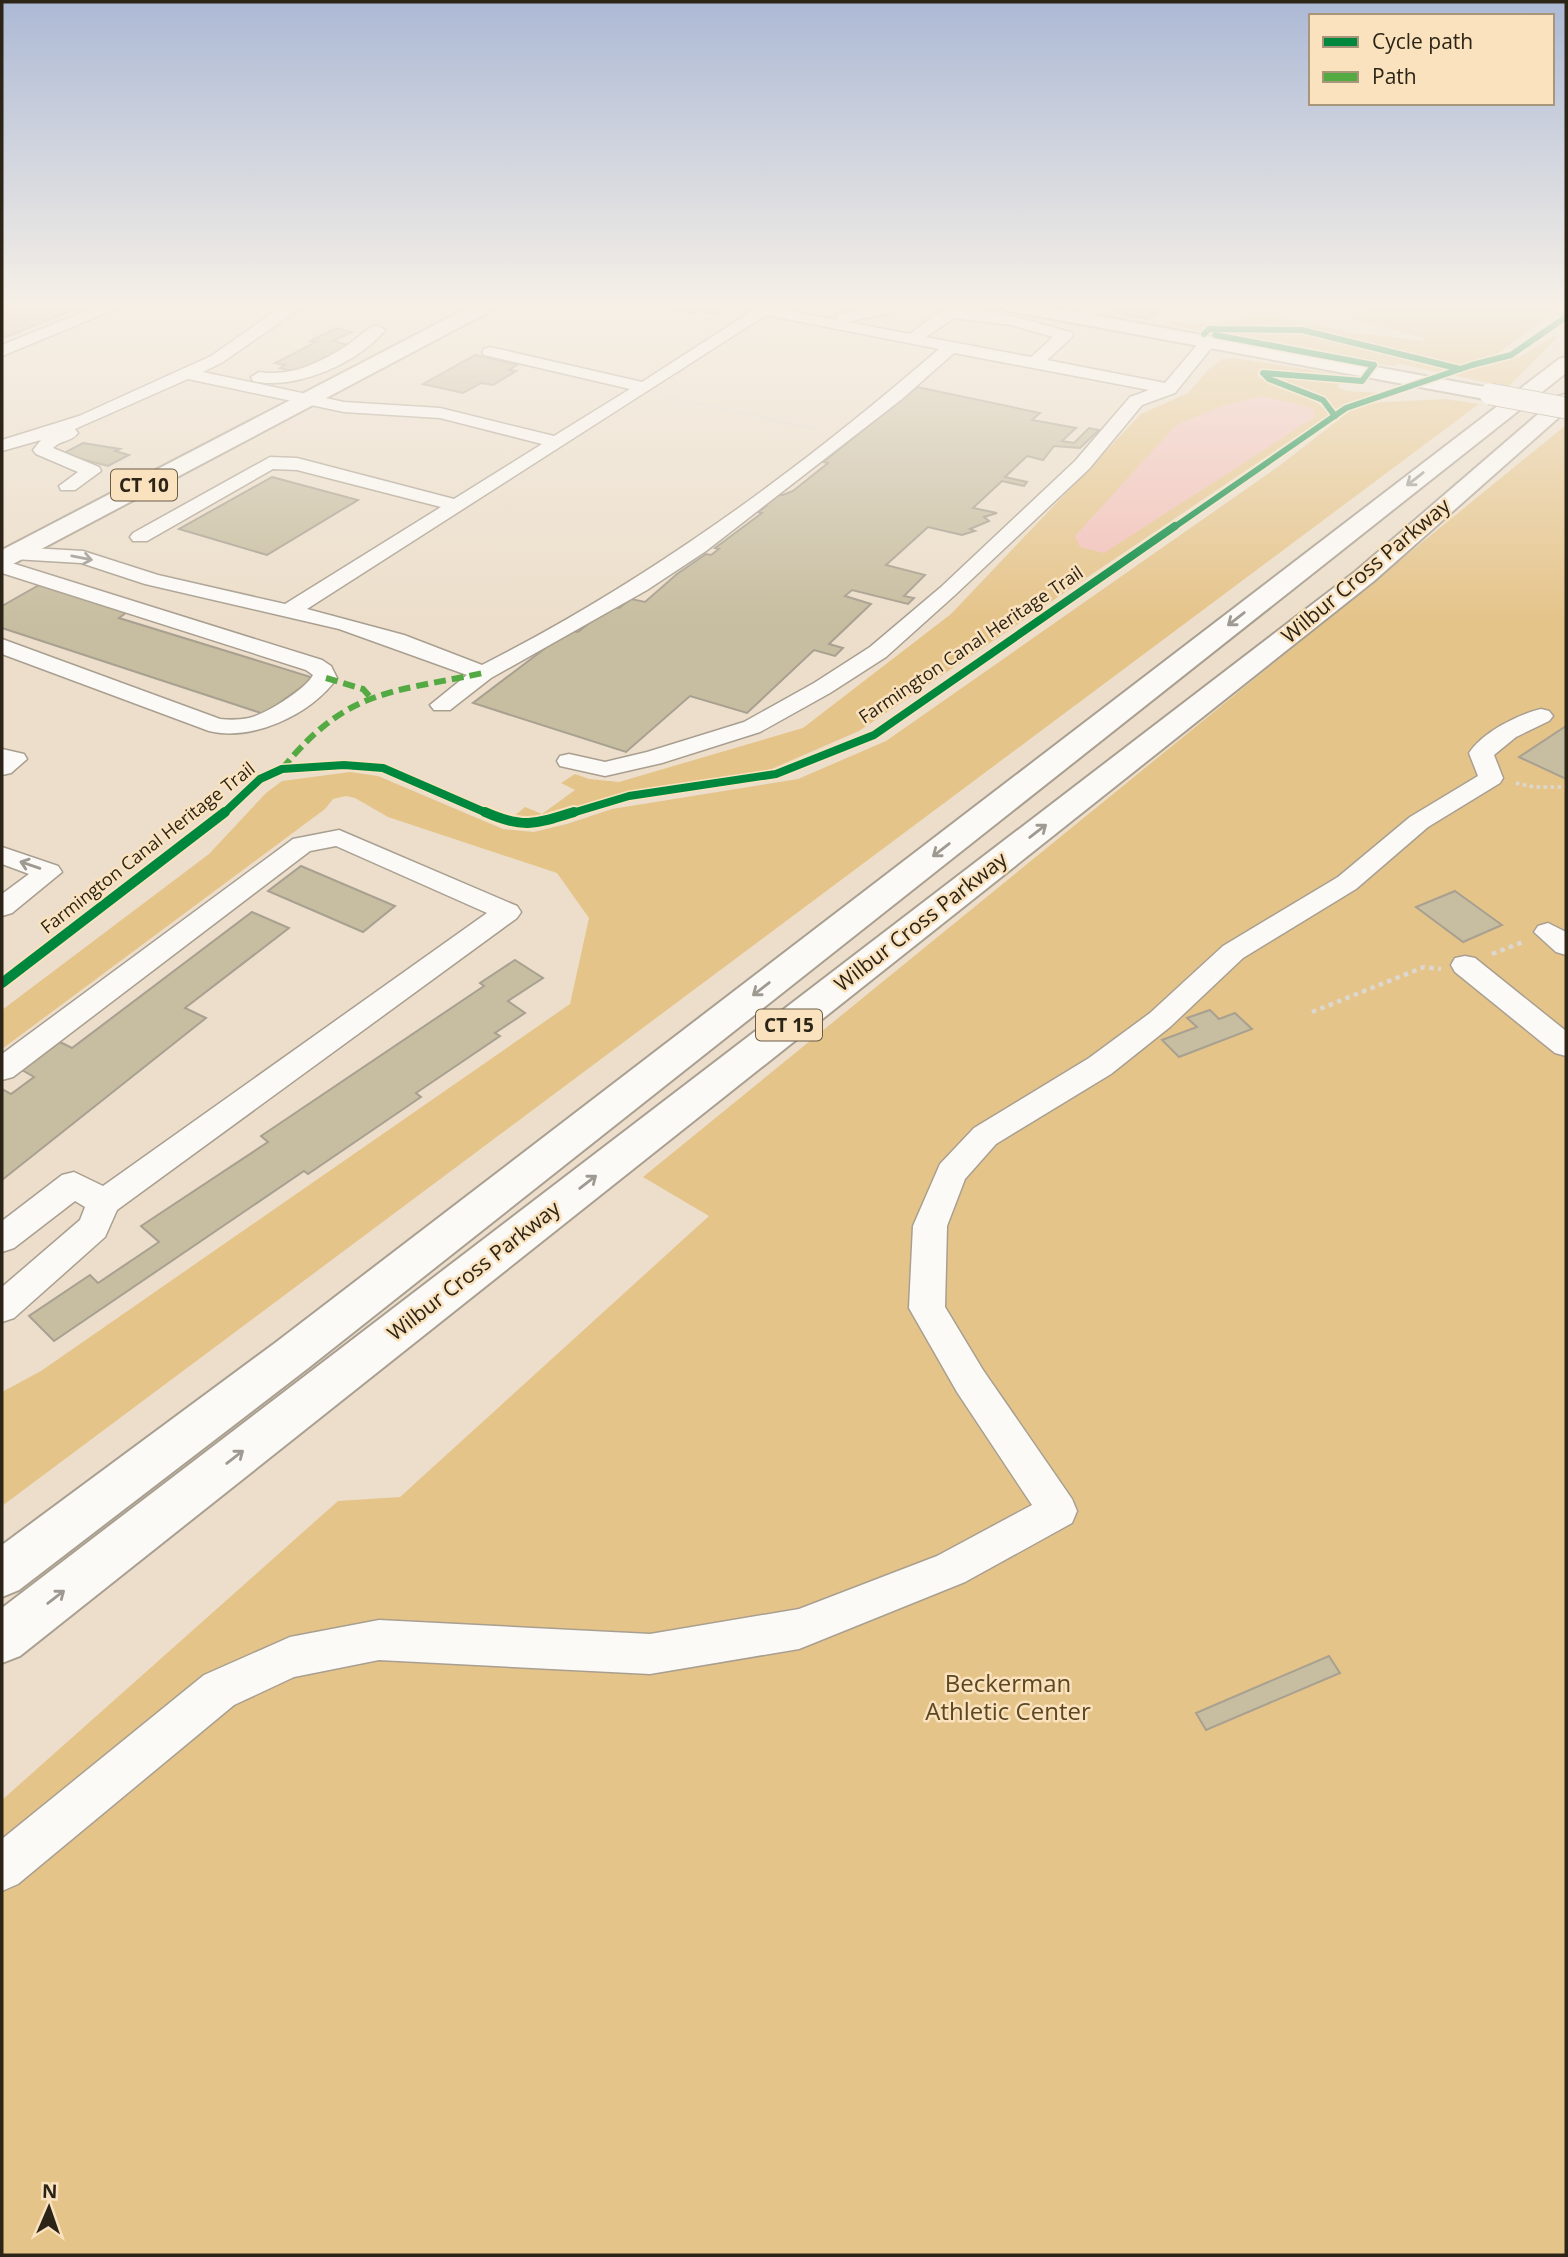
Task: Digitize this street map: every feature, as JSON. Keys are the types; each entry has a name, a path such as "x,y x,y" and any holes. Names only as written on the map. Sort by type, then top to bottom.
{"main road":[{"name":"CT 10","path":"6,560 287,410"},
{"name":"Wilbur Cross Parkway","path":"2,1574 291,1356 1505,410"},
{"name":"Wilbur Cross Parkway","path":"2,1639 1365,576 1554,410"}],"lane":[{"path":"2,446 104,410"},
{"path":"312,410 340,420 484,423 555,442"},
{"path":"289,611 606,410"},
{"path":"442,705 483,673 639,586 699,547 876,410"},
{"path":"569,761 605,769 653,758 752,727 822,688 878,652 948,591 1082,465 1128,410"},
{"path":"68,486 92,471 45,453 43,447 50,440 68,434 88,430 109,431"},
{"path":"140,537 270,463 297,464 455,505"},
{"path":"6,560 83,557 152,580 289,611 396,640 483,673"},
{"path":"2,646 217,726 234,729 271,720 326,678 323,671 314,665 6,560"},
{"path":"2,1868 219,1690 290,1657 379,1640 650,1654 799,1629 951,1569 1058,1511 970,1381 928,1308 930,1226 951,1173 985,1136 1100,1066 1160,1020 1233,952 1347,883 1419,822 1491,778 1481,753 1508,732 1541,716"},
{"path":"2,755 15,759 2,768"},
{"path":"2,1069 302,845 340,838 507,912 104,1202 93,1227 2,1308"},
{"path":"2,855 49,872 2,907"},
{"path":"1465,965 1566,1046"},
{"path":"2,1239 74,1184 104,1202"}],"path":[{"path":"727,410 817,430"},
{"path":"1491,778 1534,787 1566,787"},
{"path":"1312,1012 1424,967 1441,969 1465,965 1557,939"}],"green space":[{"path":"1149,410 1326,410 1329,413 859,731 767,771 637,790 544,817 527,820 513,817 525,807 542,814 575,790 561,783 575,774 589,779 619,782 803,728 951,614 1141,414"},
{"path":"1471,410 2,1506 2,1392 41,1371 570,1004 589,918 557,873 388,817 355,798 346,796 333,799 325,809 2,1049 2,1010 209,854 266,793 282,781 350,772 378,776 503,829 534,832 612,809 798,779 886,741 1279,466 1350,411"},
{"name":"Beckerman Athletic Center","path":"1566,425 1566,2255 2,2255 2,1800 338,1501 400,1497 709,1216 643,1177"}],"shaded area":[{"path":"1211,410 1314,410 1315,417 1104,553 1080,547 1075,536 1176,425"}],"building":[{"path":"888,410 1027,410 1040,413 1032,420 1076,428 1062,441 1074,443 1089,428 1099,430 1080,448 1054,446 1043,460 1027,456 1005,477 1027,482 1024,486 1002,481 973,508 997,513 984,517 989,521 970,529 975,531 962,535 928,527 886,565 925,575 904,596 914,598 908,604 852,590 845,596 871,604 829,644 843,648 835,656 814,650 747,713 690,696 626,752 473,703 569,630 578,632 611,606 619,608 631,599 645,602 677,574 706,554 711,555 719,549 715,548 762,513 758,512 766,506 762,505 776,494 783,495 793,491 828,463 823,462"},
{"path":"83,443 120,449 115,451 129,455 108,466 62,454"},
{"path":"272,477 358,500 267,555 179,529"},
{"path":"39,585 127,612 119,618 314,678 264,714 2,628 2,606"},
{"path":"1566,726 1566,779 1519,757"},
{"path":"301,866 395,906 363,932 268,891"},
{"path":"1455,891 1502,925 1463,942 1416,907"},
{"path":"252,912 289,928 185,1008 206,1018 2,1180 2,1089 11,1094 34,1077 22,1070 60,1042 72,1048"},
{"path":"515,960 543,978 508,1001 525,1013 495,1033 500,1036 416,1093 421,1097 308,1174 304,1171 54,1341 29,1316 90,1275 98,1283 159,1242 141,1226 268,1142 261,1136 484,986 480,983"},
{"path":"1210,1010 1219,1019 1235,1013 1252,1029 1179,1057 1162,1040 1197,1027 1187,1018"},
{"path":"1329,1656 1340,1673 1206,1730 1196,1713"}],"marked path":[{"path":"282,769 321,727 357,702 396,690 483,673"},
{"path":"326,678 363,689 370,697"}],"cycle path":[{"path":"1331,410 1335,416"},
{"name":"Farmington Canal Heritage Trail","path":"2,983 214,823 260,779 282,769 344,765 383,768 507,822 535,824 629,796 776,774 874,735 1343,410"}]}
